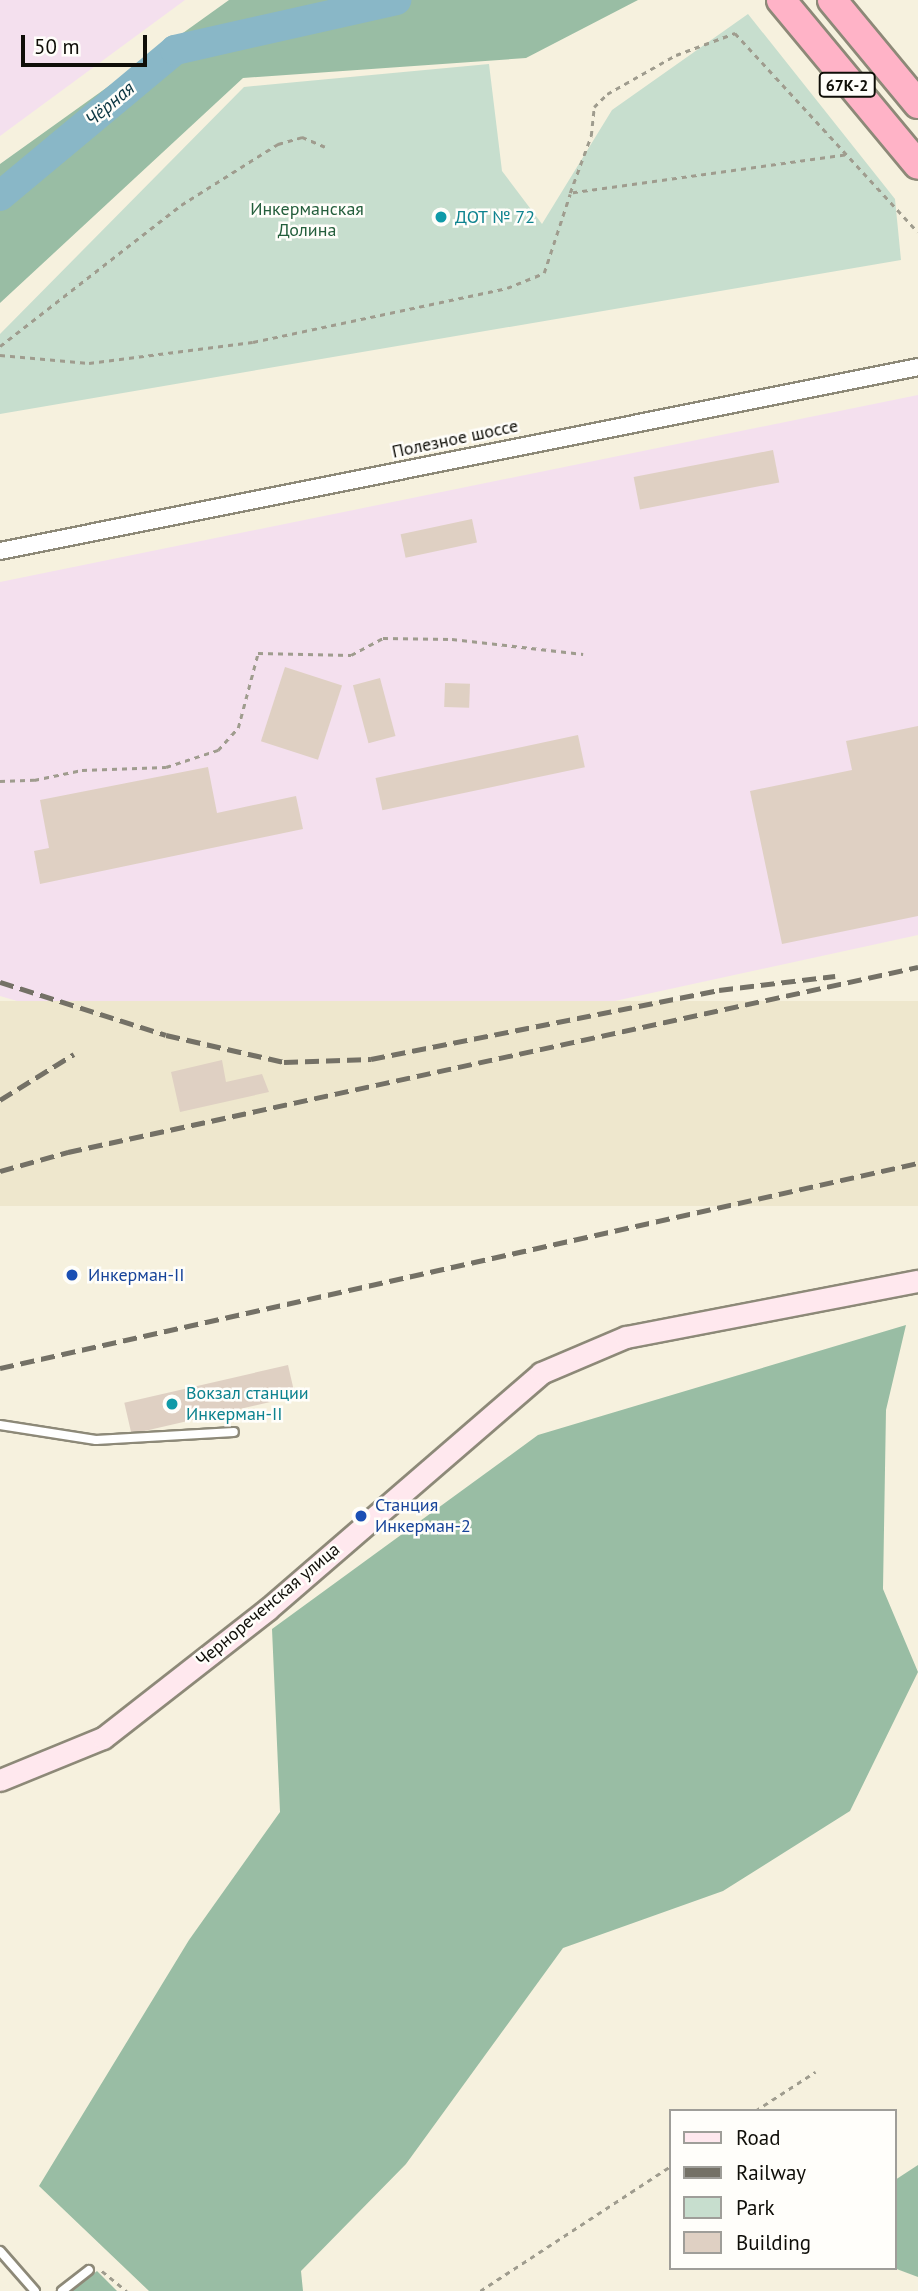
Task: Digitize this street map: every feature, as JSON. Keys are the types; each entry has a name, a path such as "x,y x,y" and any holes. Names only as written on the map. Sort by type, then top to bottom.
{"highway":[{"name":"67К-2","path":"781,0 918,165"},
{"name":"67К-2","path":"832,0 918,104"}],"main road":[{"name":"Чернореченская улица","path":"0,1780 103,1738 268,1609 515,1391 541,1373 626,1337 918,1281"}],"street":[{"name":"Полезное шоссе","path":"0,551 918,368"}],"lane":[{"path":"0,1425 96,1440 234,1432"},
{"path":"0,2250 35,2291"},
{"path":"62,2291 89,2270"}],"path":[{"path":"0,355 89,363 253,342 506,288 544,273 591,136 594,107 607,94 676,55 735,33 918,232"},
{"path":"0,346 181,205 278,144 302,137 325,147"},
{"path":"570,193 845,155"},
{"path":"0,781 34,780 82,770 166,768 218,750 238,728 258,653 351,655 383,638 452,639 583,654"},
{"path":"758,2109 815,2071"},
{"path":"480,2291 670,2167"},
{"path":"89,2270 106,2272 127,2291"}],"shaded area":[{"path":"0,0 185,0 0,136"},
{"path":"918,395 918,935 298,1070 172,1046 0,996 0,582"},
{"path":"0,1001 918,1001 918,1206 0,1206"}],"green space":[{"path":"229,0 638,0 526,58 243,78 0,303 0,164"},
{"name":"Инкерманская Долина","path":"748,14 895,199 901,260 0,414 0,334 244,87 489,64 502,171 542,224 612,110"},
{"path":"906,1325 886,1410 883,1589 918,1672 850,1811 723,1891 563,1948 406,2164 301,2271 303,2291 149,2291 39,2186 189,1940 280,1812 272,1629 538,1435"},
{"path":"918,2165 918,2277 897,2269 897,2179"},
{"path":"97,2271 117,2291 72,2291"}],"building":[{"path":"773,450 779,482 640,509 634,477"},
{"path":"472,519 477,542 406,558 401,534"},
{"path":"285,667 342,686 318,760 261,741"},
{"path":"380,678 396,736 368,743 353,685"},
{"path":"445,683 470,684 469,708 444,707"},
{"path":"918,726 918,916 782,944 750,791 852,770 846,741"},
{"path":"578,735 585,767 382,810 376,778"},
{"path":"208,767 217,813 296,796 303,829 40,884 34,851 49,848 40,800"},
{"path":"222,1060 226,1082 262,1074 269,1092 180,1112 171,1072"},
{"path":"288,1365 295,1396 132,1434 124,1403"}],"waterway":[{"name":"Чёрная","path":"0,196 175,50 396,0"}],"railway":[{"path":"0,1171 68,1152 918,967"},
{"path":"0,982 166,1035 284,1062 371,1059 719,990 835,976"},
{"path":"0,1100 74,1054"},
{"path":"0,1368 918,1163"}],"place":[{"name":"ДОТ № 72","path":"441,217"},
{"name":"Инкерман-II","path":"72,1275"},
{"name":"Вокзал станции Инкерман-II","path":"172,1404"},
{"name":"Станция Инкерман-2","path":"361,1516"}]}
